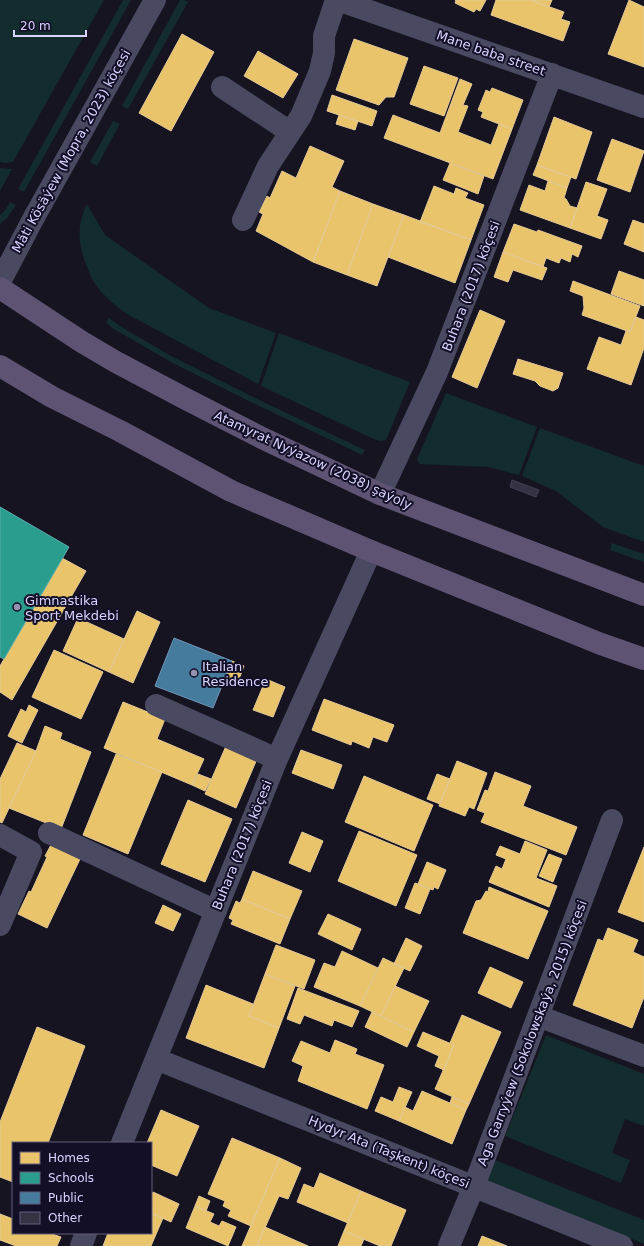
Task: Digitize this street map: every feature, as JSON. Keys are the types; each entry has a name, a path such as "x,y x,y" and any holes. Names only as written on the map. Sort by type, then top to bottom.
{"main road":[{"name":"Atamyrat Nyýazow (2038) şaýoly","path":"0,288 82,342 262,438 380,494 644,595"},
{"path":"0,366 52,397 120,431 231,491 371,551 601,644 644,659"}],"street":[{"name":"Mäti Kösäýew (Mopra, 2023) köçesi","path":"0,282 32,221 155,0"},
{"name":"Mane baba street","path":"337,0 644,107"},
{"path":"244,220 268,166 301,116 320,71 324,53 324,36 337,0"},
{"name":"Buhara (2017) köçesi","path":"380,494 437,372 552,74"},
{"path":"222,87 290,132"},
{"name":"Buhara (2017) köçesi","path":"122,1142 277,759 371,551"},
{"path":"156,706 277,759"},
{"name":"Aga Garryýew (Sokolowskaýa, 2015) köçesi","path":"449,1246 474,1186 612,820"},
{"path":"49,833 216,911"},
{"path":"0,835 32,852 0,924"},
{"path":"538,1016 644,1056"},
{"name":"Hydyr Ata (Taşkent) köçesi","path":"156,1059 622,1246"},
{"path":"81,1246 86,1234"}],"green space":[{"path":"0,0 104,0 13,162 5,163 0,162"},
{"path":"123,0 131,0 24,192 18,189"},
{"path":"180,0 188,2 128,109 122,106"},
{"path":"113,121 120,124 97,166 90,162"},
{"path":"0,168 12,169 0,191"},
{"path":"10,202 16,205 7,218 0,224 0,215"},
{"path":"87,204 105,235 209,308 276,333 258,384 127,314 104,295 96,286 92,278 80,245 81,220"},
{"path":"109,318 123,328 173,357 365,450 362,455 171,362 112,328 106,322"},
{"path":"279,333 410,382 386,440 376,440 261,386"},
{"path":"446,393 537,427 519,475 488,467 419,464 417,459"},
{"path":"540,428 644,466 644,542 603,527 556,491 522,476"},
{"path":"612,543 644,554 644,562 610,550"},
{"path":"546,1035 644,1074 644,1126 625,1119 612,1153 630,1160 621,1183 505,1136"},
{"path":"495,1160 644,1220 644,1244 487,1180"}],"building: Homes":[{"path":"455,0 486,0 480,11 476,9 474,12 455,3"},
{"path":"496,0 530,0 564,12 561,19 570,22 563,41 491,15"},
{"path":"530,0 552,0 549,7"},
{"path":"629,0 644,7 644,67 608,54"},
{"path":"182,34 214,52 171,131 139,113"},
{"path":"354,39 408,58 394,97 386,97 379,105 336,90"},
{"path":"258,51 298,74 283,98 244,76"},
{"path":"424,66 458,78 444,116 410,104"},
{"path":"460,79 472,84 463,105 468,106 458,132 491,145 499,124 512,129 493,179 384,138 393,115 440,133"},
{"path":"492,88 523,100 512,129 481,117 483,112 478,110 486,90 490,92"},
{"path":"332,95 377,111 372,126 327,111"},
{"path":"339,115 358,121 355,130 336,124"},
{"path":"554,117 592,132 576,179 537,165"},
{"path":"612,139 644,151 630,192 597,180"},
{"path":"310,146 344,161 332,187 340,191 313,262 256,231 263,214 259,212 267,196 270,198 282,171 296,178"},
{"path":"450,163 484,176 478,194 443,180"},
{"path":"537,165 571,177 567,188 533,175"},
{"path":"548,181 567,188 564,198 570,206 577,208 570,228 520,210 529,185 545,191"},
{"path":"586,182 607,189 597,216 608,220 601,239 570,228"},
{"path":"434,186 454,194 456,188 468,193 465,198 484,205 471,240 420,222"},
{"path":"340,191 373,204 347,275 313,262"},
{"path":"373,204 404,215 377,286 347,275"},
{"path":"404,215 471,240 455,283 388,257"},
{"path":"633,220 644,224 644,252 624,244"},
{"path":"514,224 537,232 538,230 582,246 578,257 572,254 570,262 561,258 559,263 546,258 543,267 503,252"},
{"path":"503,252 547,268 542,280 513,270 508,282 494,277"},
{"path":"619,271 644,280 644,306 611,294"},
{"path":"573,281 640,306 630,332 582,315 584,308 583,296 570,291"},
{"path":"480,310 505,321 477,388 452,377"},
{"path":"636,317 644,320 644,348 631,385 587,369 599,337 621,345 626,331 630,332"},
{"path":"518,359 563,373 558,388 553,391 540,386 535,381 513,374"},
{"path":"62,558 86,571 12,700 0,692 0,666"},
{"path":"137,611 160,622 133,683 109,672"},
{"path":"78,618 124,639 109,672 63,651"},
{"path":"54,650 103,672 81,719 32,697"},
{"path":"232,661 244,666 236,687 224,682"},
{"path":"266,679 285,687 273,717 253,710"},
{"path":"324,699 394,725 387,742 373,737 369,748 352,741 351,745 312,730"},
{"path":"123,702 165,719 157,739 204,759 192,785 104,748"},
{"path":"29,705 38,710 22,743 8,736 21,709 26,712"},
{"path":"45,726 62,733 60,739 91,752 61,829 9,808 36,751"},
{"path":"17,743 36,751 2,823 0,822 0,779"},
{"path":"226,746 257,759 236,808 205,794"},
{"path":"301,750 342,765 333,789 292,773"},
{"path":"116,754 162,772 128,854 83,835"},
{"path":"457,761 487,773 474,809 469,807 465,816 439,806"},
{"path":"495,772 531,786 523,806 577,827 566,855 481,822 485,813 477,810 485,790 488,791"},
{"path":"198,774 211,779 205,791 192,785"},
{"path":"437,774 450,779 440,804 427,799"},
{"path":"364,776 433,805 414,851 345,822"},
{"path":"188,800 232,819 205,882 161,864"},
{"path":"359,831 417,855 396,906 338,881"},
{"path":"302,832 323,841 310,872 289,863"},
{"path":"525,841 547,850 536,878 557,886 549,907 489,882 496,866 502,869 506,859 496,855 500,846 520,854"},
{"path":"52,843 81,857 47,928 18,914 29,891 31,892 47,857 45,856"},
{"path":"644,847 644,922 618,912"},
{"path":"549,854 562,859 553,882 539,876"},
{"path":"427,862 446,870 438,889 434,887 433,890 418,884"},
{"path":"253,871 302,891 290,919 242,899"},
{"path":"415,883 430,889 420,914 405,908"},
{"path":"489,887 548,911 528,959 463,933 476,901 481,900 486,891 488,892"},
{"path":"242,899 290,919 280,944 231,924 233,920 229,918 236,901 240,903"},
{"path":"163,905 181,914 173,931 155,923"},
{"path":"328,914 361,929 352,950 318,934"},
{"path":"608,928 638,940 633,952 644,957 644,997 632,1028 573,1005 598,939 603,941"},
{"path":"406,938 422,946 410,971 394,964"},
{"path":"276,945 315,960 304,989 265,974"},
{"path":"342,951 378,968 360,1006 314,987 324,963 335,967"},
{"path":"383,958 404,968 381,1016 360,1006"},
{"path":"490,967 523,982 511,1008 478,993"},
{"path":"265,974 295,986 279,1028 249,1016"},
{"path":"206,985 253,1004 249,1016 279,1028 264,1068 186,1038"},
{"path":"395,986 429,1001 414,1032 381,1016"},
{"path":"298,988 359,1011 352,1027 334,1020 332,1026 304,1015 300,1024 287,1019"},
{"path":"372,1012 414,1032 407,1047 365,1027"},
{"path":"462,1015 501,1032 469,1104 435,1089 454,1045 450,1043"},
{"path":"37,1027 85,1046 48,1142 12,1142 12,1182 0,1177 0,1122"},
{"path":"423,1032 454,1045 444,1070 435,1066 439,1056 417,1046"},
{"path":"335,1040 357,1049 355,1054 384,1065 367,1109 298,1081 303,1066 292,1061 301,1041 330,1053"},
{"path":"399,1087 412,1092 399,1121 375,1111 381,1097 393,1102"},
{"path":"422,1091 466,1110 452,1144 399,1121 405,1107 413,1111"},
{"path":"452,1097 469,1104 466,1110 450,1103"},
{"path":"161,1110 199,1126 177,1176 152,1165 152,1142 147,1142"},
{"path":"232,1138 280,1158 251,1226 228,1216 231,1210 223,1206 225,1201 208,1194"},
{"path":"280,1158 301,1168 288,1199 279,1196 257,1246 242,1246"},
{"path":"320,1173 361,1191 348,1223 297,1202 304,1184 314,1188"},
{"path":"361,1191 406,1210 391,1246 380,1246 344,1231"},
{"path":"153,1192 179,1204 171,1222 152,1213"},
{"path":"199,1196 210,1201 206,1211 195,1206"},
{"path":"195,1206 214,1214 210,1222 219,1226 222,1221 236,1227 228,1246 186,1228"},
{"path":"152,1213 163,1218 151,1246 103,1246 108,1234 152,1234"},
{"path":"0,1214 12,1219 12,1234 52,1234 61,1237 57,1246 16,1246 0,1240"},
{"path":"265,1227 308,1246 257,1246"},
{"path":"344,1231 364,1239 361,1246 338,1246"},
{"path":"482,1236 507,1246 478,1246"}],"building: Schools":[{"name":"Gimnastika Sport Mekdebi","path":"0,507 69,547 4,659 0,657"}],"building: Public":[{"name":"Italian Residence","path":"174,638 232,661 213,708 155,686"}],"building: Other":[{"path":"512,480 539,490 536,497 510,487"}],"place":[{"name":"Gimnastika Sport Mekdebi","path":"17,607"},
{"name":"Italian Residence","path":"194,673"}]}
